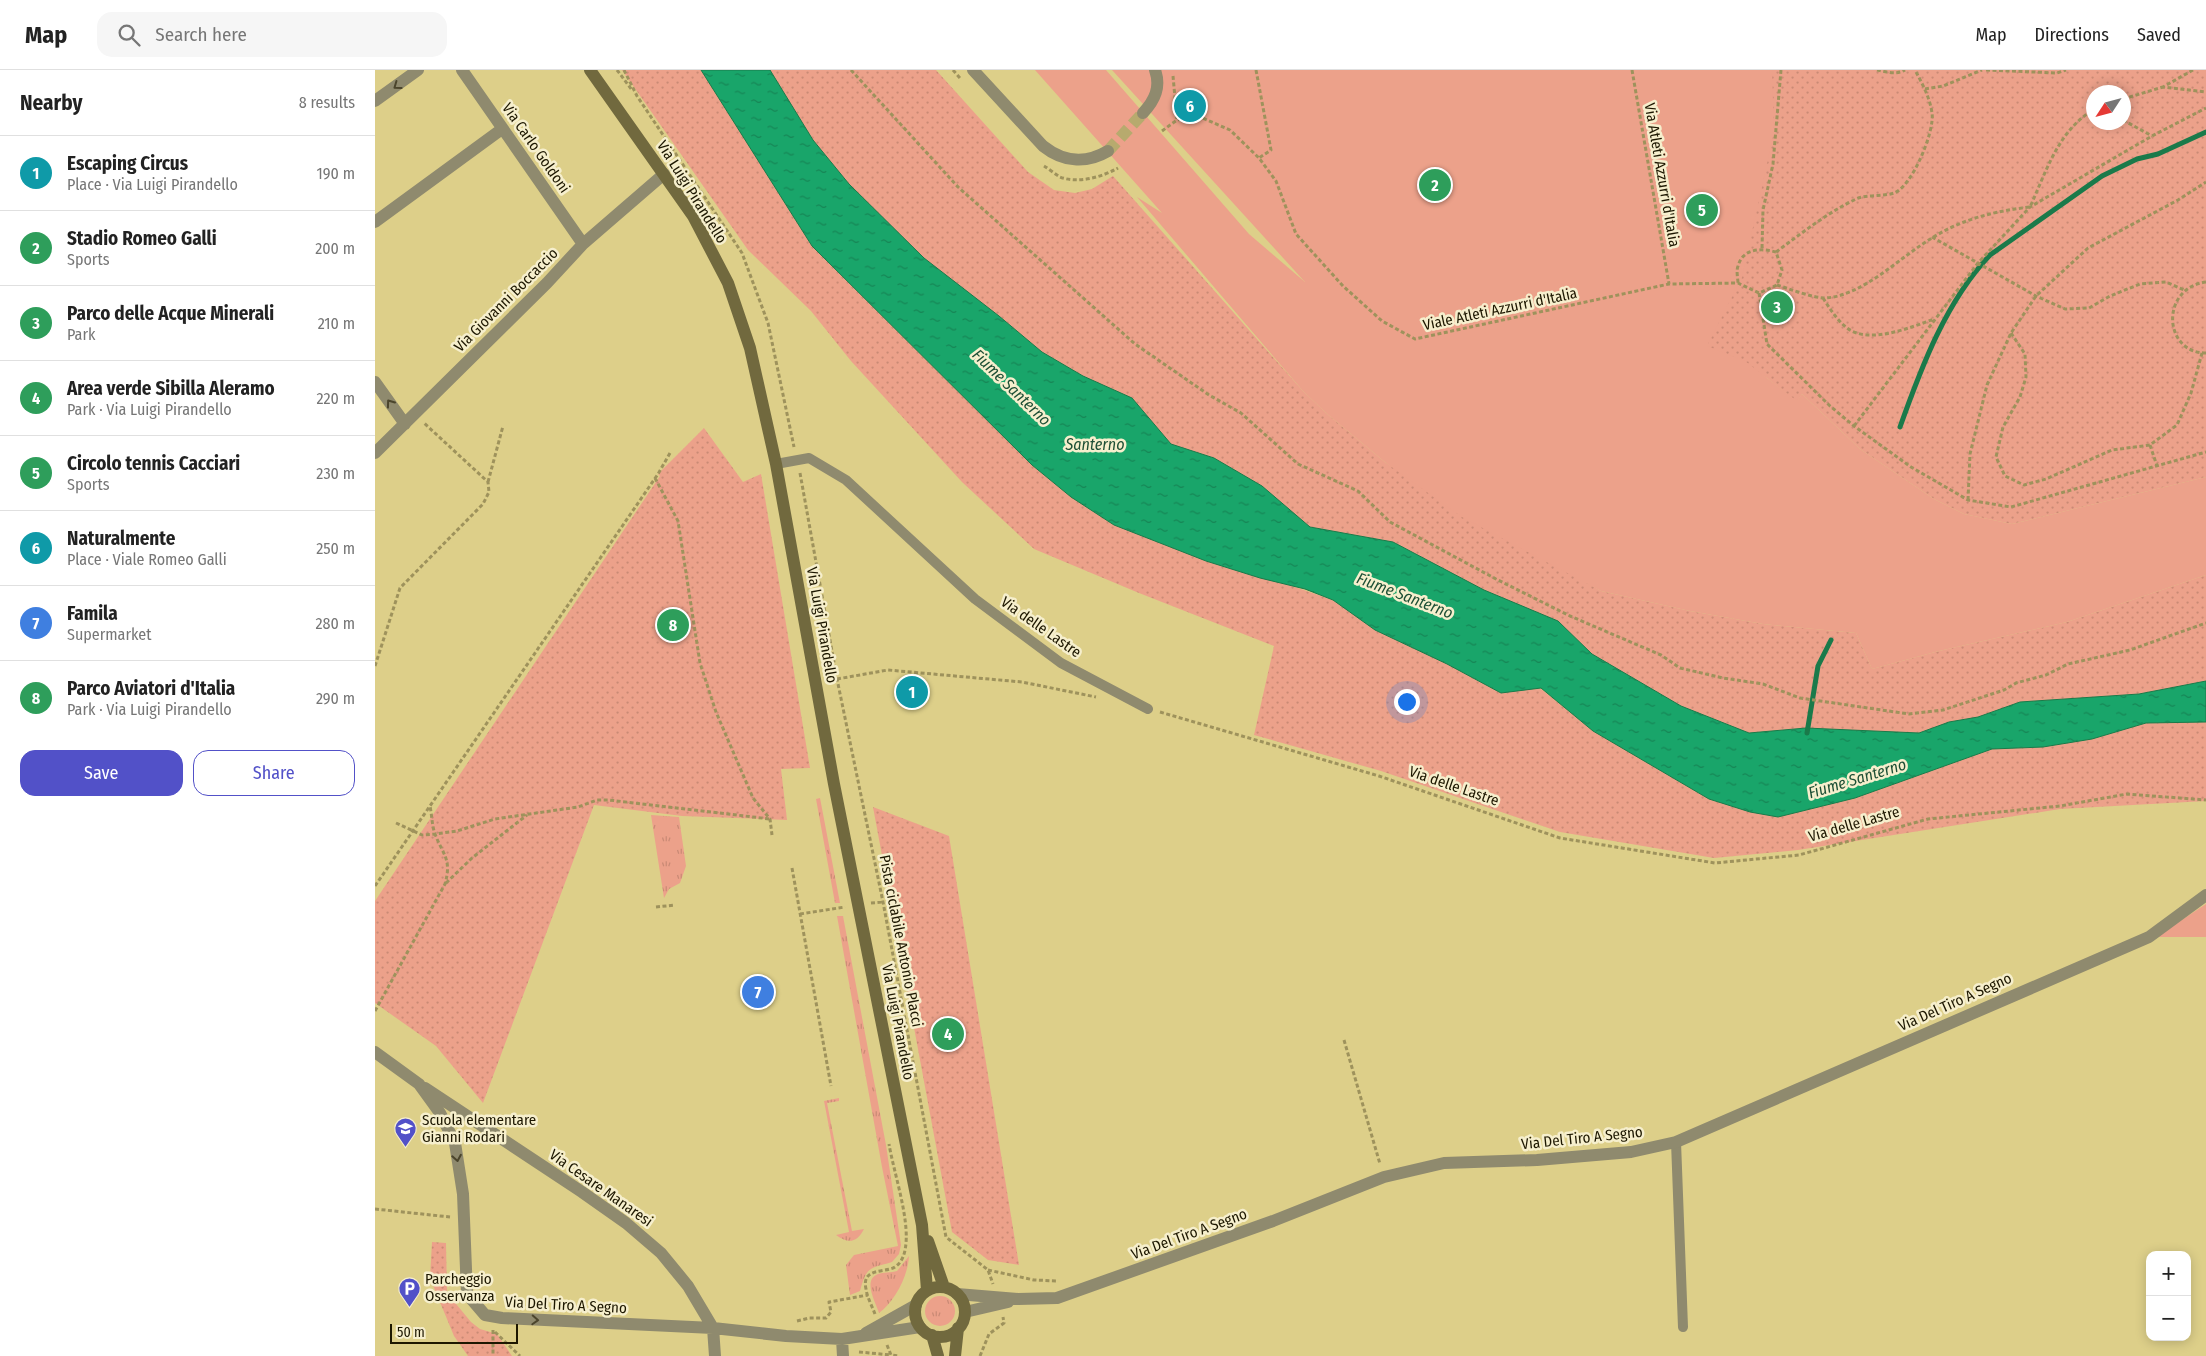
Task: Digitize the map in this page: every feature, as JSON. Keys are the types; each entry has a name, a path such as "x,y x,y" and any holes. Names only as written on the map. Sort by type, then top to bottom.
{"street":[{"path":"375,101 418,70"},
{"name":"Via Carlo Goldoni","path":"462,70 583,244"},
{"name":"Via Luigi Pirandello","path":"590,70 693,216 728,283 750,348 776,464 858,905 922,1225 927,1290"},
{"path":"973,70 1043,146 1052,153 1076,160 1097,158 1109,151"},
{"path":"1143,113 1154,100 1158,80 1155,70"},
{"path":"375,222 502,129"},
{"name":"Via Giovanni Boccaccio","path":"375,453 547,283 583,244 664,174"},
{"path":"375,382 405,424"},
{"name":"Via Del Tiro A Segno","path":"965,1312 999,1301 1057,1298 1273,1221 1384,1177 1444,1163 1537,1160 1631,1152 1676,1142 2149,937 2206,895"},
{"name":"Via Del Tiro A Segno","path":"375,1052 419,1084 440,1113 455,1143 463,1194 467,1294 485,1315 502,1318 713,1328 786,1336 843,1349 859,1337 916,1305"},
{"name":"Via Cesare Manaresi","path":"419,1084 626,1223 661,1253 688,1286 713,1328"},
{"name":"Via Luigi Pirandello","path":"922,1225 944,1287"},
{"path":"955,1356 958,1328 965,1312 964,1306 957,1294 938,1286 927,1290 918,1299 916,1320 921,1327 932,1335 946,1336 958,1328"},
{"name":"Via Del Tiro A Segno","path":"957,1294 999,1301"},
{"name":"Via Del Tiro A Segno","path":"859,1337 921,1327"},
{"path":"713,1328 715,1356"},
{"path":"932,1335 938,1356"}],"lane":[{"name":"Via delle Lastre","path":"776,464 809,458 846,480 975,599 1061,663 1147,708"},
{"path":"1676,1142 1683,1327"}],"path":[{"path":"617,70 637,96 625,70"},
{"path":"851,70 958,187 1135,344 1209,395 1241,413 1298,464 1358,491 1390,522 1496,579 1570,616 1661,655 1680,668 1723,678 1763,684 1800,698 1909,714 1943,710 1955,704 2004,690 2016,683 2046,675 2068,664 2130,650 2206,623"},
{"path":"1171,70 1176,95 1177,120"},
{"path":"1256,70 1271,150 1259,158"},
{"name":"Via Atleti Azzurri d'Italia","path":"1632,70 1669,284"},
{"path":"1762,248 1763,210 1773,164 1781,70"},
{"path":"1877,70 1886,73 1905,70"},
{"path":"1776,252 1831,212 1859,198 1895,193 1911,177 1930,135 1933,114 1925,89 1915,70"},
{"path":"1925,89 1943,86 1984,70 2057,73 2066,70"},
{"path":"2131,97 2163,87 2193,70"},
{"path":"2163,87 2206,92"},
{"path":"1854,426 1978,263 2030,207 2152,136 2206,108"},
{"path":"2030,207 2061,140 2079,119 2086,114"},
{"name":"Viale Atleti Azzurri d'Italia","path":"1162,131 1177,120 1199,116 1230,130 1259,158 1276,182 1296,234 1343,286 1382,321 1415,339 1669,284 1739,283"},
{"path":"2131,124 2152,136"},
{"path":"1968,500 1970,454 1987,385 2011,333 2036,296 2088,248 2178,200 2206,182"},
{"path":"1759,293 1777,285 1823,298 1839,296 1865,284 1932,237 1967,221 1997,211 2030,207"},
{"path":"1932,237 2036,296 2065,309 2089,308 2110,296 2140,284 2166,282 2184,290"},
{"path":"1759,293 1739,283 1738,266 1748,252 1762,248 1776,252"},
{"path":"1776,252 1782,270 1777,285"},
{"path":"2011,333 2025,354 2026,377 2020,397 2003,427 1996,457 2005,476 2024,485 2046,479 2113,450 2150,445 2177,425 2191,393 2204,353 2191,350 2175,333 2172,322 2172,310 2176,299 2184,290 2194,284 2206,282"},
{"path":"1759,293 1767,344 1830,406 1854,426 1911,467 1968,500 2011,506 2206,452"},
{"path":"1823,298 1837,320 1849,330 1866,334 1895,332 1936,318"},
{"path":"423,423 488,482"},
{"path":"375,666 401,588 483,504 489,492 488,482 503,426"},
{"path":"2150,445 2157,466"},
{"path":"375,886 655,478 670,453"},
{"path":"655,478 679,521 701,663 715,712 753,798 769,820 773,835"},
{"name":"Pista ciclabile Antonio Placci","path":"988,1270 946,1237 883,902 837,678 888,670 1023,682 1099,698"},
{"name":"Via delle Lastre","path":"1147,708 1379,776 1560,838 1715,863 1799,855 1928,819 2061,806 2127,794 2206,800"},
{"path":"396,823 422,835 435,834 457,831 495,819 578,807 597,800 769,820"},
{"path":"375,1011 445,884 449,872 448,859 435,834 430,806"},
{"path":"445,884 472,858 528,814"},
{"path":"792,868 831,1086"},
{"path":"800,914 883,902"},
{"path":"656,907 675,905"},
{"path":"1344,1040 1384,1177"},
{"path":"879,1325 865,1287 871,1274 878,1270 895,1267 902,1259 906,1244 905,1225 889,1144"},
{"path":"375,1209 450,1217"},
{"path":"988,1270 1034,1280 1066,1282 1071,1293"},
{"path":"979,1355 989,1334 1004,1323 999,1301 988,1270"},
{"path":"797,1321 809,1318 826,1318 831,1312 829,1302 868,1295"},
{"path":"493,1330 520,1356"},
{"path":"843,1349 891,1355"}],"green space":[{"path":"622,70 701,70 812,246 1032,465 1071,497 1114,525 1333,600 1375,630 1447,664 1501,693 1540,688 1593,731 1709,799 1778,817 1855,798 1992,749 2043,747 2092,739 2146,723 2206,722 2206,801 2060,809 1798,850 1714,858 1560,832 1381,771 1254,735 1274,646 1034,549 962,482 851,361 811,311 748,250"},
{"path":"770,70 936,70 1028,172 1054,190 1075,193 1092,189 1113,176 1303,391 1326,413 1386,463 1601,591 1690,611 1763,624 1856,633 1872,669 1939,651 2067,622 2206,575 2206,681 2139,694 2020,702 1978,717 1949,722 1919,733 1806,728 1749,733 1681,706 1592,654 1558,621 1484,590 1393,542 1310,527 1262,486 1214,458 1171,444 1132,398 1083,376 1042,352 999,316 924,259 849,184 813,140"},
{"path":"1035,70 1106,70 1249,234 1305,282 1112,70 1772,70 1774,132 1742,277 1707,346 1745,361 1797,401 1802,394 1860,449 1934,499 1964,514 2012,524 2206,477 2206,575 2067,622 1939,651 1872,669 1856,633 1763,624 1690,611 1601,591 1462,517 1386,463 1326,413 1303,391 1137,197 1162,213"},
{"path":"1176,70 2206,70 2206,477 2012,524 1964,514 1934,499 1860,449 1802,394 1797,402 1767,378"},
{"path":"704,428 743,482 761,474 810,768 781,769 787,820 682,816 594,805 483,1103 436,1046 375,1003 375,901 660,476 658,474"},
{"path":"820,798 840,903 835,903 816,799"},
{"path":"873,807 949,836 1019,1265 988,1260 952,1232"},
{"path":"651,815 679,817 686,866 680,883 669,889 664,898"},
{"path":"2206,904 2206,937 2156,937"},
{"path":"837,916 843,916 886,1145 901,1245 899,1254 892,1262 870,1269 865,1276 860,1291 850,1295 846,1265 854,1255 898,1246"},
{"path":"839,1098 839,1101 827,1103 852,1231 864,1229 852,1241 844,1240 836,1235 849,1232 824,1101"},
{"path":"432,1242 446,1243 447,1293 471,1322 480,1329 497,1334 512,1356 468,1356 454,1336 430,1278"},
{"path":"909,1256 906,1272 900,1287 890,1302 879,1313 870,1286 873,1277 878,1274 897,1271"},
{"path":"940,1296 951,1300 955,1311 951,1322 940,1326 929,1322 925,1311 929,1300"}],"water":[{"name":"Santerno","path":"701,70 770,70 813,140 849,184 924,258 1042,352 1083,376 1132,398 1171,444 1214,458 1262,486 1310,527 1393,542 1484,590 1558,621 1592,654 1681,706 1749,733 1806,728 1919,733 1949,722 1978,717 2020,702 2139,694 2206,681 2206,722 2146,723 2092,739 2043,747 1992,749 1855,798 1778,817 1750,812 1709,799 1593,731 1541,688 1501,693 1447,664 1375,630 1333,600 1305,589 1260,578 1206,561 1114,525 1071,497 1032,465 812,246"}],"waterway":[{"path":"1900,427 1936,336 1960,293 1990,255 2102,176 2137,159 2158,154 2206,132"},
{"path":"1807,733 1818,666 1831,640"}],"tunnel":[{"path":"1108,151 1143,113"}],"place":[{"name":"Naturalmente","path":"1190,106"},
{"name":"Stadio Romeo Galli","path":"1435,185"},
{"name":"Circolo tennis Cacciari","path":"1702,210"},
{"name":"Parco delle Acque Minerali","path":"1777,307"},
{"name":"Parco Aviatori d'Italia","path":"673,625"},
{"name":"Escaping Circus","path":"912,692"},
{"name":"Famila","path":"758,992"},
{"name":"Area verde Sibilla Aleramo","path":"948,1034"},
{"name":"Scuola elementare Gianni Rodari","path":"406,1148"},
{"name":"Parcheggio Osservanza","path":"409,1307"}],"water label":[{"name":"Fiume Santerno","path":"1012,387"},
{"name":"Fiume Santerno","path":"1405,595"},
{"name":"Fiume Santerno","path":"1857,778"}]}
